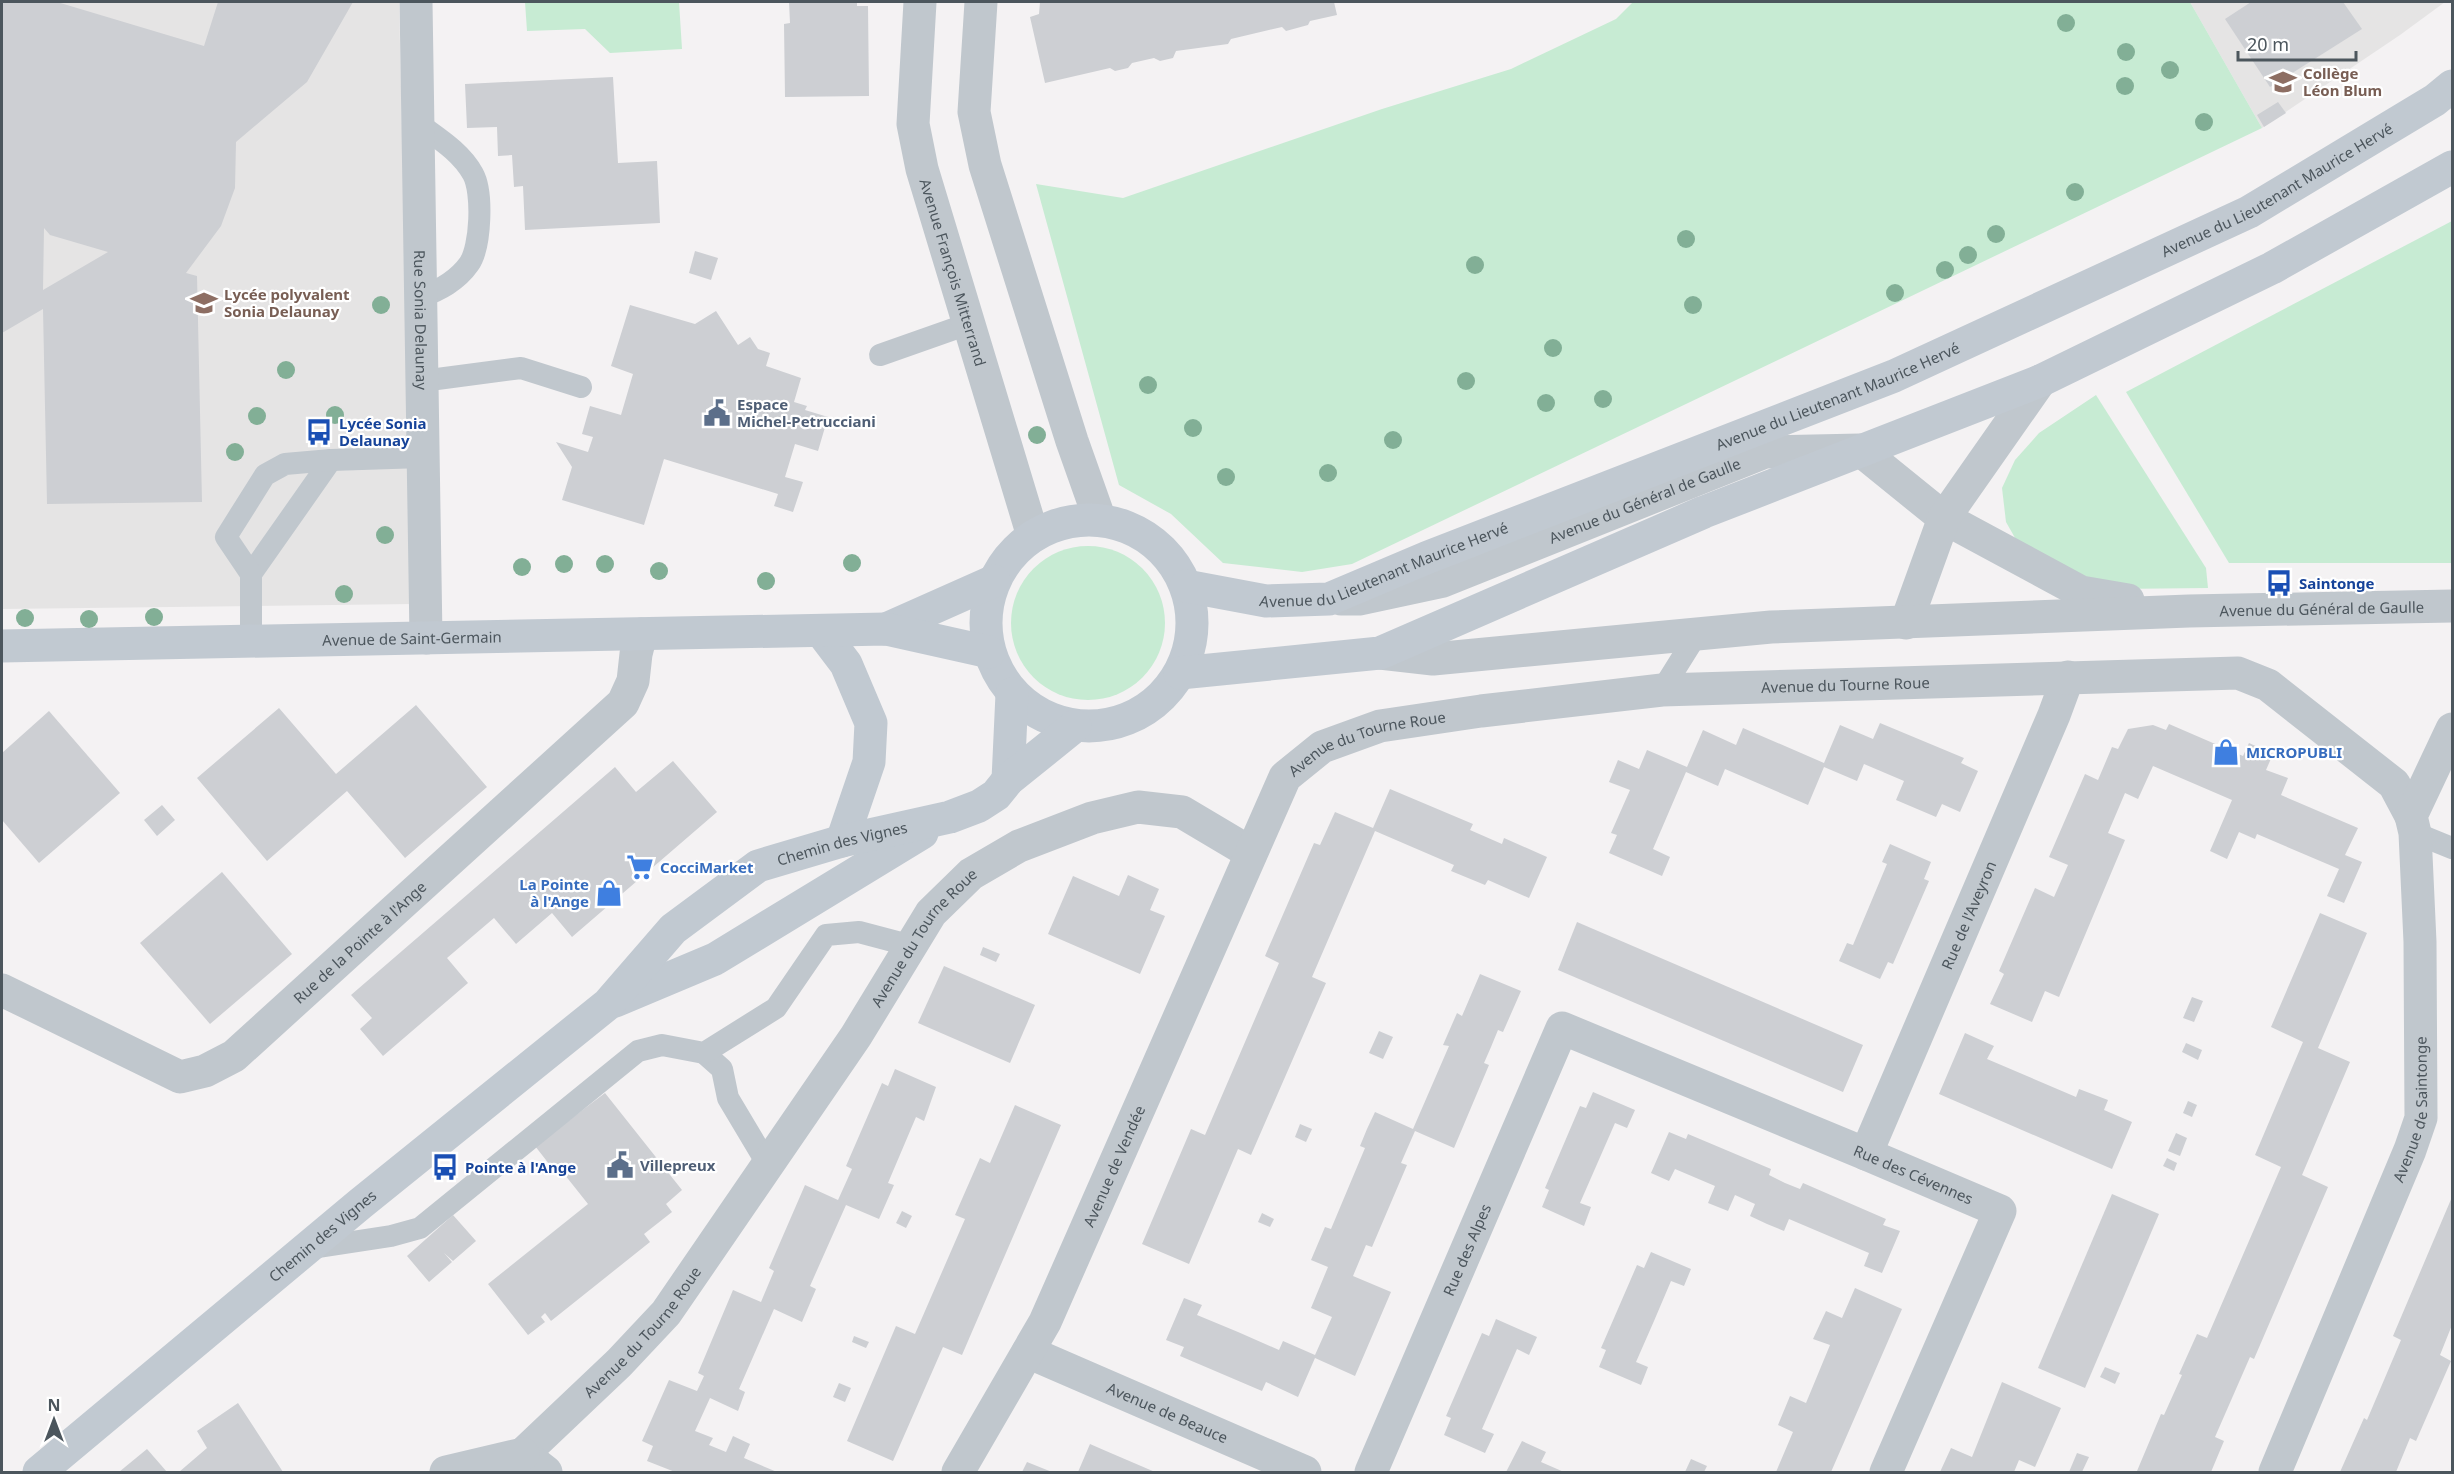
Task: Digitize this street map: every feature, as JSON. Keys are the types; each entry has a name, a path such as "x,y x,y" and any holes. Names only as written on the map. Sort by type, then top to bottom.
{"main road":[{"name":"Avenue du Lieutenant Maurice Hervé","path":"1186,586 1266,601 1329,599 1426,558 1894,376 2249,212 2435,100 2452,86"},
{"path":"1180,673 1380,653 1704,512 2040,381 2272,268 2452,167"},
{"path":"1077,520 1100,520 1128,527 1152,541 1172,561 1186,586 1192,615 1190,645 1180,673 1161,698 1135,716 1106,725 1075,726 1052,720 1012,694 998,674 989,652 985,628 987,604 994,581 1010,555 1033,536 1054,525 1077,520"},
{"name":"Avenue de Saint-Germain","path":"886,628 994,581"},
{"name":"Avenue de Saint-Germain","path":"2,646 886,628 989,652"},
{"path":"821,631 846,664 871,723 869,762 842,841"},
{"path":"1008,780 1012,694"},
{"name":"Chemin des Vignes","path":"39,1473 304,1250 608,1004 673,929 758,866 842,841 950,817 979,806 996,795 1008,780 1075,726"},
{"name":"Chemin des Vignes","path":"608,1004 715,959 838,882 950,817"}],"street":[{"name":"Rue Sonia Delaunay","path":"416,2 426,638"},
{"name":"Avenue François Mitterrand","path":"920,2 913,124 922,169 1033,536"},
{"path":"981,2 974,112 985,165 1072,441 1100,520"},
{"path":"1906,623 1944,518 2040,381"},
{"name":"Avenue du Général de Gaulle","path":"1329,599 1359,599 1443,581 1765,452 1860,450 1944,518 2081,592 2189,611"},
{"name":"Avenue du Général de Gaulle","path":"1380,653 1433,659 1770,627 2189,611 2407,608 2450,620"},
{"name":"Rue de la Pointe à l'Ange","path":"2,990 180,1077 205,1071 234,1056 623,704 633,681 641,634"},
{"name":"Avenue du Tourne Roue","path":"534,1463 619,1363 666,1313 856,1036 931,913 970,874 1019,846 1092,818 1138,807 1182,812 1251,853 1285,777 1322,747 1380,726 1481,711 1662,690 2238,673 2268,685 2394,784 2413,824"},
{"name":"Rue de l'Aveyron","path":"1866,1154 2068,677"},
{"name":"Avenue de Saintonge","path":"2275,1473 2410,1150 2421,1118 2420,942 2413,824 2452,729"},
{"name":"Avenue de Vendée","path":"958,1473 1045,1323 1251,853"},
{"name":"Rue des Cévennes","path":"1562,1028 2000,1211 1886,1473"},
{"name":"Rue des Alpes","path":"1371,1473 1562,1028"},
{"name":"Avenue de Beauce","path":"1028,1352 1305,1473"},
{"path":"446,1473 534,1463"}],"lane":[{"path":"419,124 453,150 474,174 481,206 478,234 470,262 444,288 421,297"},
{"path":"880,355 968,324"},
{"path":"422,381 521,368 581,387"},
{"path":"251,642 251,574 226,537 265,476 285,464 423,457"},
{"path":"251,574 332,460"},
{"path":"1662,690 1697,634"},
{"path":"2413,824 2452,849"},
{"path":"704,1053 776,1008 826,935 860,932 912,946"},
{"path":"304,1250 391,1236 420,1228 638,1051 662,1045 704,1053 722,1070 728,1098 768,1165"}],"shaded area":[{"name":"Lycée polyvalent Sonia Delaunay","path":"2,2 399,2 413,604 2,609"},
{"name":"Collège Léon Blum","path":"2190,2 2445,2 2262,128"}],"green space":[{"path":"525,2 679,2 682,49 610,53 585,29 527,31"},
{"path":"1633,2 2190,2 2262,128 1352,564 1302,572 1223,563 1171,514 1119,485 1036,184 1123,198 1382,109 1511,69 1616,19"},
{"path":"2452,221 2452,563 2229,563 2126,392"},
{"path":"2096,395 2206,568 2208,588 2114,589 2023,552 2006,522 2002,488 2015,460 2039,433"},
{"path":"1088,546 1103,547 1118,552 1143,568 1159,593 1164,608 1164,638 1159,653 1143,678 1118,694 1103,699 1088,700 1073,699 1058,694 1033,678 1017,653 1012,638 1011,623 1012,608 1017,593 1033,568 1058,552 1073,547"}],"building":[{"path":"2,2 57,2 204,46 218,2 353,2 307,82 236,142 235,188 221,226 186,273 197,276 202,502 47,504 43,309 2,333","holes":["44,228 50,235 108,252 43,290"]},
{"path":"789,2 857,2 857,6 868,6 869,96 785,97 784,24 790,23"},
{"path":"1040,2 1334,2 1337,15 1310,21 1308,25 1286,31 1282,27 1231,39 1228,44 1176,51 1173,58 1160,61 1154,58 1132,63 1128,68 1115,71 1110,68 1045,83 1030,17 1039,14"},
{"path":"2251,2 2343,2 2362,29 2270,87 2225,19"},
{"path":"613,77 618,163 657,161 660,223 525,230 523,186 514,187 512,155 498,156 497,127 467,128 465,84"},
{"path":"2278,102 2286,113 2264,127 2257,115"},
{"path":"695,251 718,258 711,280 689,273"},
{"name":"Espace Michel-Petrucciani","path":"630,305 695,324 716,311 738,345 750,337 758,349 770,353 766,366 801,378 794,402 807,406 805,410 828,417 818,451 795,444 785,477 803,482 793,512 774,506 778,494 664,459 644,525 562,500 572,467 556,442 588,452 593,437 582,434 590,406 621,415 633,374 611,366"},
{"path":"416,705 487,787 405,858 347,791 267,861 197,778 279,708 336,774"},
{"path":"49,711 120,793 39,863 2,820 2,753"},
{"path":"1880,723 1964,758 1961,763 1978,771 1960,812 1942,804 1936,817 1896,800 1904,781 1864,764 1857,781 1824,767 1808,805 1725,769 1718,786 1686,772 1653,849 1670,857 1662,876 1609,853 1617,835 1611,833 1630,790 1609,782 1618,760 1639,769 1647,750 1687,767 1703,730 1736,745 1743,728 1824,763 1840,725 1873,739"},
{"path":"2169,724 2243,756 2249,743 2273,754 2266,770 2288,778 2281,795 2358,828 2345,855 2362,862 2344,903 2327,896 2339,869 2257,834 2255,839 2239,832 2227,859 2210,851 2232,800 2153,766 2138,799 2125,793 2108,833 2125,840 2059,997 2045,991 2032,1022 1990,1004 2004,974 1999,971 2035,888 2054,897 2068,865 2049,857 2085,774 2098,780 2112,747 2118,749 2128,729 2153,725 2166,730"},
{"path":"673,761 717,812 572,937 552,913 516,944 494,918 447,958 468,983 383,1056 360,1029 372,1018 351,995 615,767 636,792"},
{"path":"1390,789 1473,824 1470,830 1502,844 1504,838 1547,857 1529,898 1488,880 1485,885 1451,871 1454,865 1375,831 1312,977 1326,983 1251,1155 1238,1149 1189,1264 1142,1244 1191,1129 1205,1135 1279,963 1265,956 1314,843 1320,845 1335,812 1373,828"},
{"path":"162,805 175,820 157,836 144,820"},
{"path":"1890,844 1931,862 1924,879 1929,881 1893,964 1888,962 1880,979 1839,961 1847,943 1853,945 1887,864 1882,862"},
{"path":"222,872 292,954 210,1024 140,943"},
{"path":"1128,875 1159,889 1150,910 1165,916 1140,974 1048,934 1073,876 1119,896"},
{"path":"2320,913 2367,933 2318,1048 2350,1062 2302,1175 2328,1187 2254,1359 2250,1357 2215,1437 2224,1441 2211,1472 2137,1471 2161,1414 2164,1415 2182,1375 2179,1374 2197,1334 2207,1338 2281,1167 2255,1155 2303,1042 2271,1027"},
{"path":"1577,922 1863,1045 1843,1092 1558,970"},
{"path":"983,947 1000,954 996,962 980,955"},
{"path":"944,966 1035,1005 1010,1063 918,1023"},
{"path":"1480,974 1521,991 1503,1032 1498,1030 1484,1063 1489,1065 1454,1148 1415,1131 1401,1163 1407,1165 1372,1247 1366,1245 1353,1276 1391,1292 1355,1376 1315,1358 1298,1397 1266,1382 1262,1391 1180,1356 1184,1347 1166,1340 1184,1298 1202,1305 1197,1315 1279,1350 1283,1341 1315,1355 1332,1317 1311,1308 1328,1267 1311,1260 1325,1227 1331,1229 1365,1148 1360,1146 1367,1129 1375,1112 1413,1129 1449,1046 1443,1045 1457,1013 1462,1016"},
{"path":"2192,997 2203,1001 2194,1022 2183,1018"},
{"path":"1379,1031 1393,1037 1383,1059 1369,1053"},
{"path":"1965,1033 1994,1046 1987,1059 2076,1097 2079,1089 2108,1100 2104,1110 2132,1122 2112,1169 1939,1094"},
{"path":"2186,1043 2202,1050 2198,1060 2182,1052"},
{"path":"895,1069 936,1087 924,1121 916,1117 888,1183 894,1185 879,1219 846,1205 810,1286 816,1289 802,1322 774,1309 739,1389 745,1392 738,1411 710,1398 695,1431 713,1438 709,1445 726,1452 733,1436 750,1444 744,1458 777,1472 675,1472 647,1461 653,1446 642,1441 669,1380 697,1391 704,1376 698,1373 733,1290 761,1302 774,1271 769,1268 805,1185 838,1200 852,1169 846,1166 882,1083 888,1086"},
{"path":"1593,1092 1635,1110 1627,1128 1615,1123 1580,1203 1591,1207 1584,1226 1542,1207 1549,1190 1545,1188 1580,1106 1586,1108"},
{"path":"605,1093 682,1190 666,1204 672,1212 644,1234 650,1242 551,1321 545,1313 541,1317 545,1322 528,1335 488,1284 588,1204 557,1165 553,1169 535,1146"},
{"path":"2188,1101 2197,1105 2192,1117 2183,1113"},
{"path":"1015,1105 1061,1125 962,1355 943,1347 893,1461 847,1441 896,1326 915,1334 965,1219 955,1215 980,1158 990,1163"},
{"path":"1300,1124 1312,1129 1306,1142 1295,1137"},
{"path":"1669,1132 1686,1139 1688,1134 1771,1169 1769,1175 1785,1183 1800,1189 1803,1183 1886,1219 1883,1225 1900,1231 1882,1273 1864,1266 1869,1253 1789,1219 1784,1231 1767,1224 1750,1216 1755,1204 1735,1195 1728,1211 1708,1203 1715,1186 1675,1169 1669,1181 1651,1173"},
{"path":"2176,1133 2187,1138 2180,1156 2168,1151"},
{"path":"2167,1158 2177,1163 2174,1171 2163,1166"},
{"path":"2112,1194 2159,1214 2085,1388 2038,1368"},
{"path":"2452,1197 2452,1325 2440,1355 2451,1361 2416,1441 2410,1438 2396,1472 2340,1472 2364,1418 2367,1420 2401,1340 2393,1336"},
{"path":"902,1211 912,1216 906,1228 896,1223"},
{"path":"1262,1213 1274,1219 1270,1227 1258,1222"},
{"path":"453,1215 476,1241 453,1261 444,1253 452,1262 429,1282 407,1256"},
{"path":"1651,1252 1691,1269 1684,1286 1671,1281 1636,1362 1648,1367 1641,1385 1599,1367 1606,1350 1601,1348 1637,1265 1644,1268"},
{"path":"1855,1288 1902,1309 1831,1472 1776,1472 1793,1432 1778,1425 1790,1396 1806,1403 1830,1345 1813,1339 1826,1311 1842,1318"},
{"path":"1496,1319 1537,1337 1529,1355 1517,1349 1482,1429 1494,1434 1485,1453 1444,1435 1451,1418 1446,1416 1482,1333 1489,1336"},
{"path":"854,1336 869,1342 866,1348 852,1342"},
{"path":"2105,1367 2120,1373 2115,1384 2100,1377"},
{"path":"2002,1382 2061,1408 2035,1467 2019,1460 2014,1472 1940,1472 1951,1448 1972,1457"},
{"path":"839,1383 851,1388 845,1402 833,1397"},
{"path":"238,1403 283,1472 179,1472 207,1448 197,1431"},
{"path":"1522,1441 1546,1452 1541,1462 1564,1472 1506,1472"},
{"path":"1090,1444 1106,1451 1155,1472 1078,1472"},
{"path":"147,1449 167,1472 119,1472"},
{"path":"2077,1453 2089,1457 2082,1472 2069,1472"},
{"path":"1691,1459 1707,1466 1704,1472 1685,1472"},
{"path":"1027,1462 1052,1472 1022,1472"}],"place":[{"name":"Collège Léon Blum","path":"2283,82"},
{"name":"Lycée polyvalent Sonia Delaunay","path":"204,303"},
{"name":"Espace Michel-Petrucciani","path":"717,413"},
{"name":"Lycée Sonia Delaunay","path":"319,432"},
{"name":"Saintonge","path":"2279,583"},
{"name":"MICROPUBLI","path":"2226,752"},
{"name":"CocciMarket","path":"640,867"},
{"name":"La Pointe à l'Ange","path":"609,893"},
{"name":"Villepreux","path":"620,1165"},
{"name":"Pointe à l'Ange","path":"445,1167"}]}
